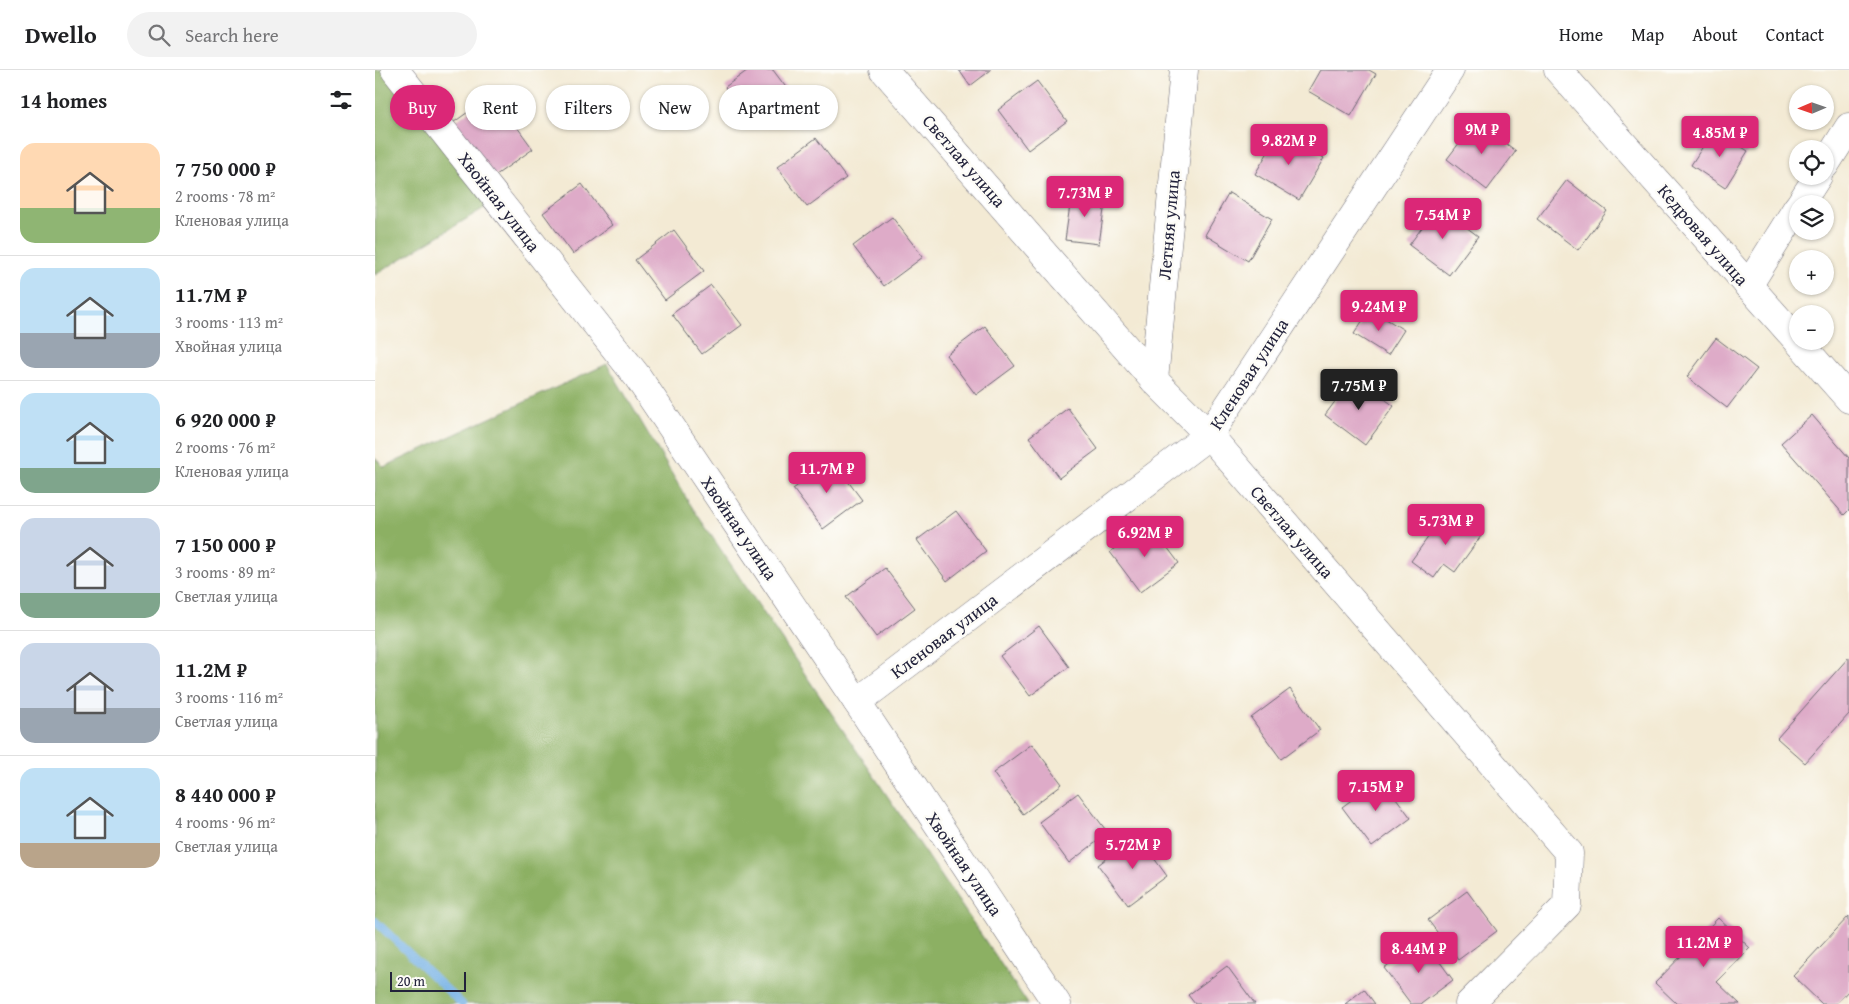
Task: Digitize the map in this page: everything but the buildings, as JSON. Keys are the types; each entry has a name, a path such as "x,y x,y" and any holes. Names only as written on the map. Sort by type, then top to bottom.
{"street":[{"name":"Хвойная улица","path":"395,70 637,376 857,702 1057,1004"},
{"name":"Светлая улица","path":"884,70 1154,380 1209,435 1569,853 1567,905 1469,1004"},
{"name":"Летняя улица","path":"1154,380 1184,70"},
{"name":"Кленовая улица","path":"857,702 1209,435 1449,70"},
{"name":"Кедровая улица","path":"1558,70 1849,399"},
{"path":"1834,151 1849,127"},
{"path":"1748,286 1789,221"}],"green space":[{"path":"375,70 385,70 397,85 390,85 390,130 435,130 494,202 375,275"},
{"path":"607,364 688,501 1028,1004 375,1004 375,458 384,467"}],"waterway":[{"path":"375,921 462,1004"}]}
